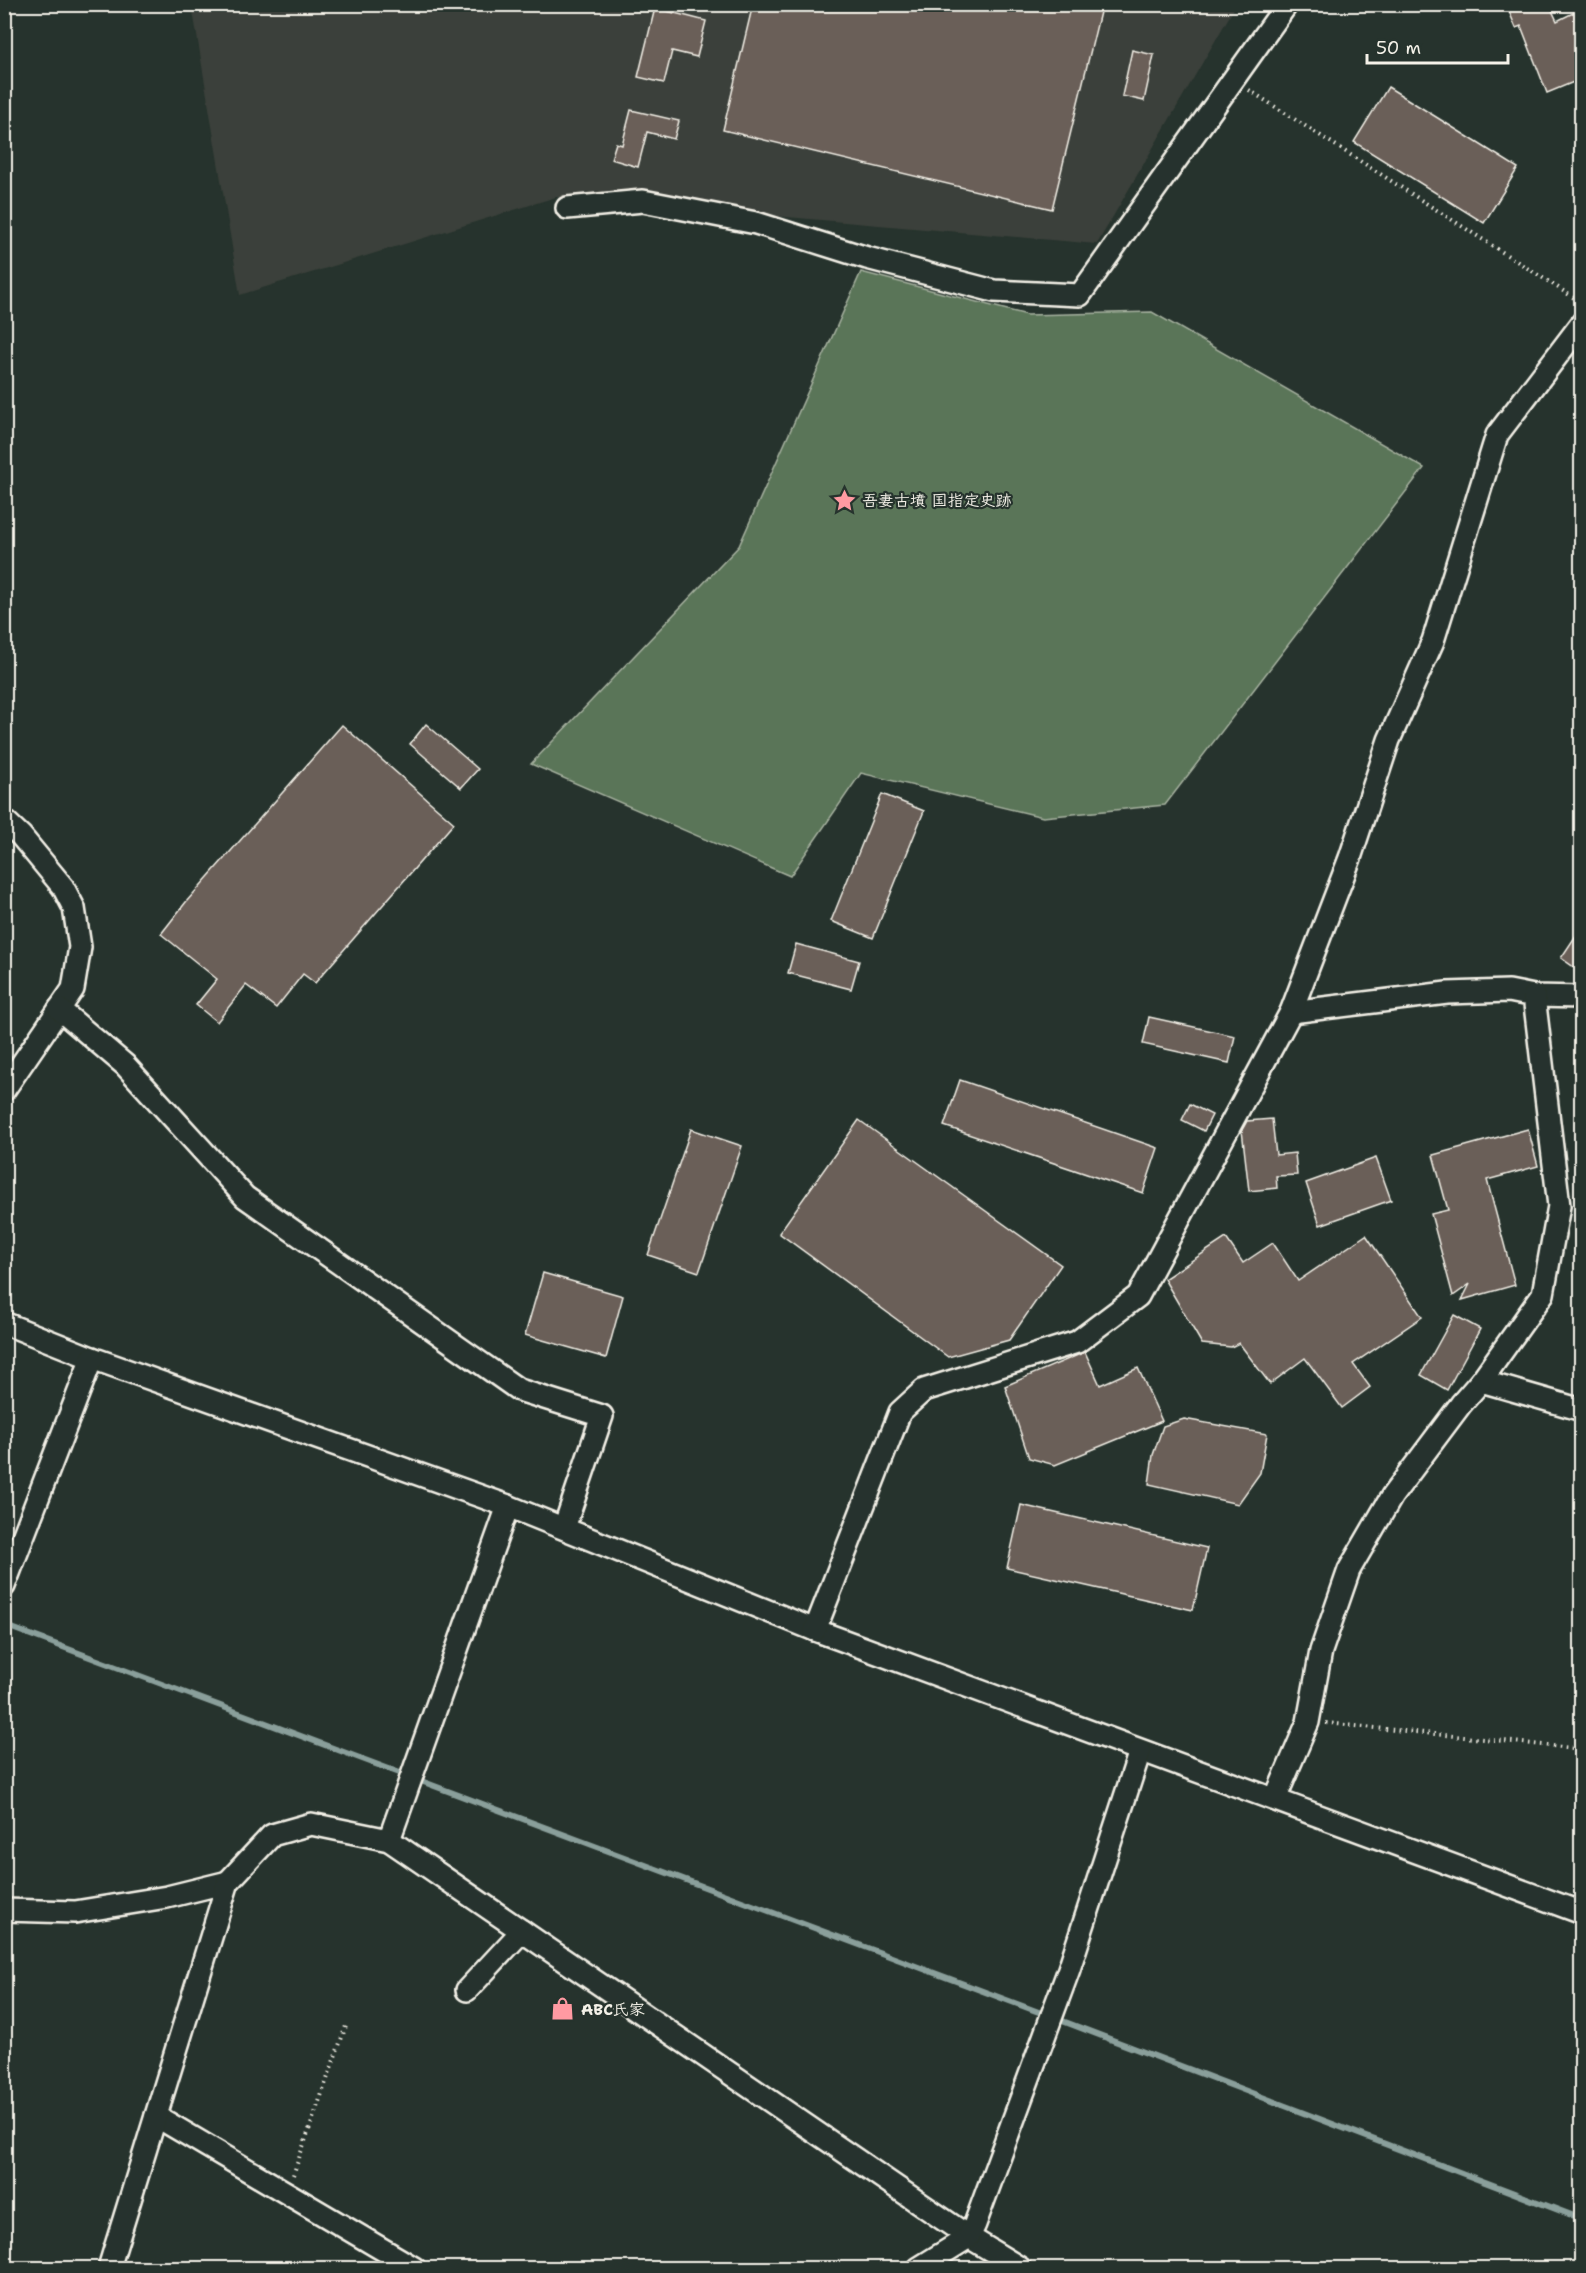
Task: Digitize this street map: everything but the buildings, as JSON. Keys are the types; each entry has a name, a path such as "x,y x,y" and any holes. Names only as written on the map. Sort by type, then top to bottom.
{"street":[{"path":"567,208 643,201 756,223 867,258 994,291 1080,296 1287,4"},
{"path":"815,1630 900,1412 924,1390 1077,1342 1138,1296 1291,1012 1350,858 1389,740 1433,641 1497,435 1581,323"},
{"path":"4,820 21,836 63,887 74,908 80,947 73,989 4,1090"},
{"path":"1291,1012 1447,993 1509,992 1534,996 1581,997"},
{"path":"1275,1799 1308,1722 1321,1651 1349,1570 1392,1496 1480,1382 1543,1294 1559,1206 1534,996"},
{"path":"59,1009 125,1065 245,1197 519,1390 602,1416 564,1528"},
{"path":"4,1323 92,1358 508,1506 815,1630 1581,1913"},
{"path":"4,1586 92,1358"},
{"path":"1480,1382 1581,1410"},
{"path":"390,1840 508,1506"},
{"path":"919,2268 969,2237 1070,1969 1140,1751"},
{"path":"109,2268 228,1882 272,1835 311,1824 390,1840 969,2237 1020,2268"},
{"path":"4,1910 75,1912 167,1897 228,1882"},
{"path":"467,1990 522,1930"},
{"path":"156,2116 414,2268"}],"path":[{"path":"1233,80 1581,303"},
{"path":"1308,1722 1581,1749"},
{"path":"286,2193 346,2026"}],"shaded area":[{"path":"192,5 1236,5 1097,244 556,197 240,295"}],"green space":[{"path":"861,272 1027,315 1152,312 1424,468 1165,805 1043,817 861,773 790,876 531,764 739,546"}],"waterway":[{"path":"4,1625 1052,2017 1582,2219"}],"place":[{"name":"吾妻古墳 国指定史跡","path":"844,500"},
{"name":"ABC氏家","path":"563,2009"}]}
